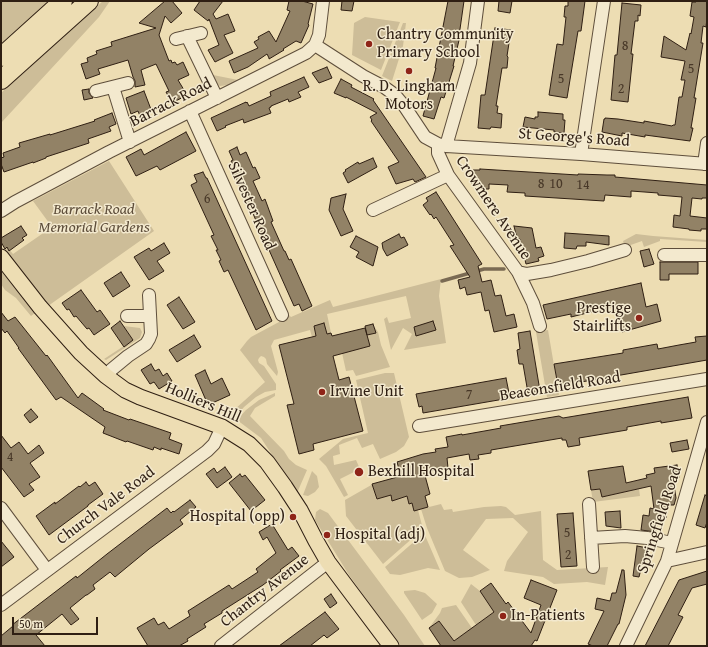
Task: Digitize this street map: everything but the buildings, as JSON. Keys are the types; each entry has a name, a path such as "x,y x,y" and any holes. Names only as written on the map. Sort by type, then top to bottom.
{"highway":[{"path":"1,57 63,1"},
{"path":"1,80 89,1"}],"main road":[{"name":"Holliers Hill","path":"1,257 40,307 81,353 106,376 125,390 222,427 250,444 267,462 285,487 300,510 328,562 391,646"}],"street":[{"path":"315,45 319,35 323,1"},
{"path":"442,145 470,63 478,1"},
{"path":"581,154 604,1"},
{"path":"201,33 181,38 216,98"},
{"name":"Barrack Road","path":"1,211 130,142 306,53 315,45"},
{"name":"Crowmere Avenue","path":"315,45 352,69 384,86 405,107 425,137 442,145 438,153 448,175 518,272 533,303 540,326"},
{"path":"96,91 128,83"},
{"path":"113,87 130,142"},
{"name":"Silvester Road","path":"190,111 282,315"},
{"path":"705,164 707,143"},
{"name":"St George's Road","path":"442,145 705,164"},
{"path":"373,210 448,175"},
{"path":"518,272 527,274 552,270 625,250"},
{"path":"664,255 707,255"},
{"path":"106,376 128,356 146,344 149,339 151,334 149,295"},
{"path":"127,316 150,316"},
{"name":"Beaconsfield Road","path":"419,426 707,379"},
{"name":"Church Vale Road","path":"1,605 207,451 214,444 222,427"},
{"name":"Springfield Road","path":"626,646 667,561 706,427"},
{"path":"589,504 593,567"},
{"path":"1,508 47,570"},
{"path":"591,538 625,536 647,538 672,543"},
{"path":"667,561 707,552"},
{"name":"Chantry Avenue","path":"221,646 328,562"}],"green space":[{"path":"1,1 48,1 1,45"},
{"path":"103,1 110,1 99,17 1,123 1,93"},
{"path":"365,17 400,22 381,70 352,55 354,23"},
{"path":"403,23 406,23 403,46 392,81 382,76"},
{"path":"213,75 238,80 228,85 220,86 216,83"},
{"name":"Barrack Road Memorial Gardens","path":"109,161 154,231 48,306 5,249 7,247 13,254 52,227 33,201"},
{"path":"636,234 707,240 707,242 660,239 660,241 644,247 642,241 625,247 623,241"},
{"path":"1,269 35,313 31,316 16,298 5,290 1,284"},
{"path":"441,279 439,296 446,343 404,350 412,334 403,328 391,350 384,319 387,317 389,323 411,318 406,296 327,314 331,333 312,337 310,330 274,340 271,346 278,372 277,376 267,364 264,357 261,356 258,360 276,384 276,390 265,392 256,397 234,416 234,410 265,382 240,350 251,337 279,322 278,319 288,314 291,317 330,300 333,307"},
{"path":"124,326 140,328 142,332 140,338 106,360 104,359 133,340"},
{"path":"374,326 378,332 381,345 390,367 356,376 353,370 346,371 342,353 370,346 367,335 375,333"},
{"path":"548,330 559,395 547,397 536,332"},
{"path":"385,373 394,373 409,437 404,446 396,452 380,459 373,444 362,448 357,438 339,445 340,454 333,456 334,465 356,460 360,469 340,479 348,495 344,497 326,466 319,459 343,439 368,433 356,380"},
{"path":"275,393 275,396 255,408 250,416 284,451 289,459 296,465 307,470 297,493 261,438 237,420 246,410 259,400"},
{"path":"312,471 317,476 319,487 315,492 308,496 303,495"},
{"path":"373,484 377,499 391,495 392,500 405,491 409,504 412,503 414,511 418,510 423,529 383,564 346,516 345,500"},
{"path":"600,489 602,497 639,489 640,496 593,502 591,490"},
{"path":"441,504 444,510 452,509 453,512 501,506 506,507 515,515 541,511 543,560 557,570 608,567 605,585 587,582 554,584 543,577 504,571 507,561 528,532 513,518 486,519 463,550 490,570 472,577 459,578 445,571 427,528 421,509"},
{"path":"320,509 328,513 404,615 425,646 400,646 349,575 315,520 316,512"},
{"path":"424,533 440,570 428,568 400,575 390,574 385,567"},
{"path":"471,584 480,591 494,612 476,625 461,602"},
{"path":"415,590 425,593 437,604 432,613 422,620 404,593 404,591"},
{"path":"456,605 472,628 454,641 439,621 429,628 442,608"}],"waterway":[{"path":"442,281 484,269 504,269"}],"place":[{"name":"Chantry Community Primary School","path":"369,44"},
{"name":"R. D. Lingham Motors","path":"409,71"},
{"name":"Prestige Stairlifts","path":"639,318"},
{"name":"Irvine Unit","path":"322,392"},
{"name":"Bexhill Hospital","path":"359,472"},
{"name":"Hospital (opp)","path":"293,517"},
{"name":"Hospital (adj)","path":"327,535"},
{"name":"In-Patients","path":"503,616"}]}
